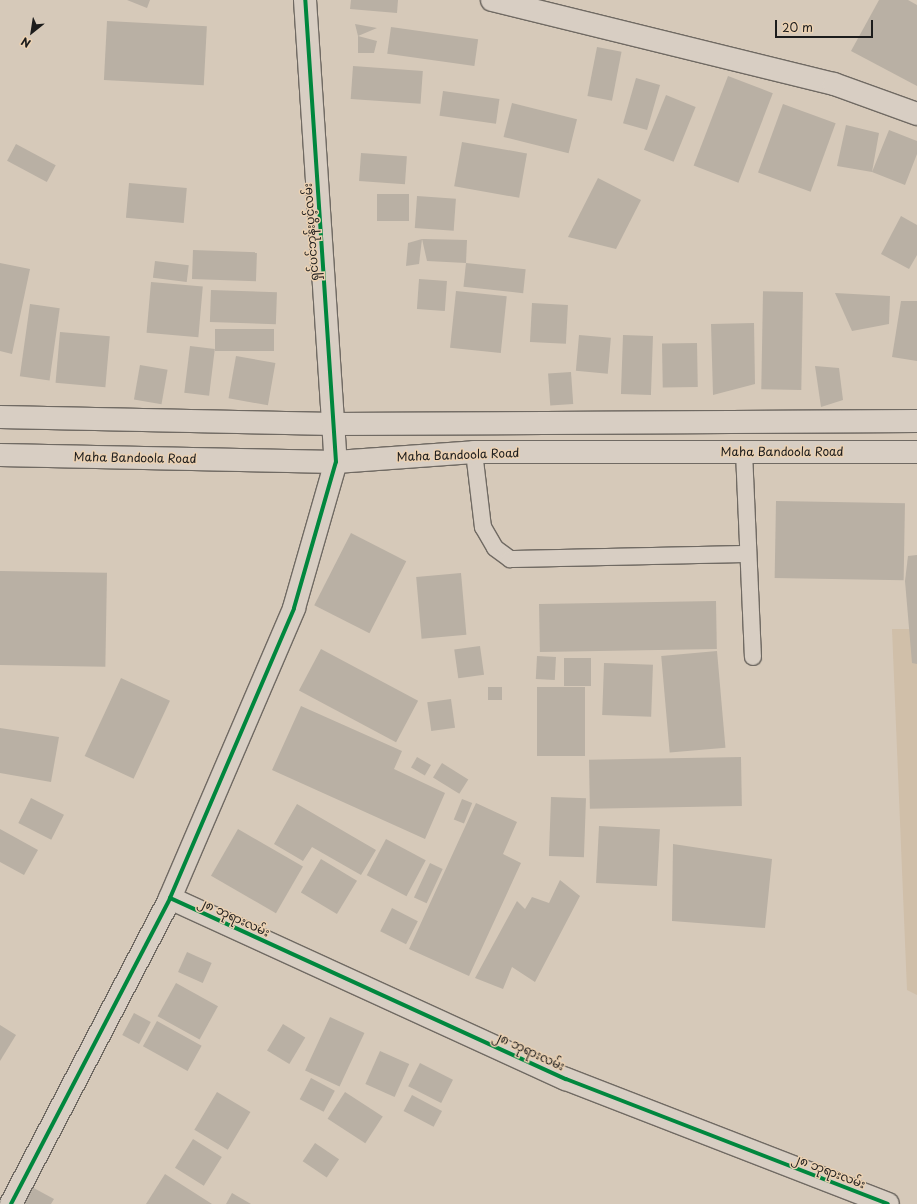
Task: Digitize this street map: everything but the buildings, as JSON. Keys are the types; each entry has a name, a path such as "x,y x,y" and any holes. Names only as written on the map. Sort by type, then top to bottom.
{"street":[{"name":"ရှင်ပင်ဘုန်းပွင့်လမ်း","path":"305,0 336,462"},
{"path":"492,0 834,84 917,114"},
{"path":"0,417 333,424 917,421"},
{"name":"Maha Bandoola Road","path":"0,455 336,462 474,452 917,452"},
{"path":"11,1204 170,898 294,608 336,462"},
{"name":"၂၈ ဘုရားလမ်း","path":"170,898 566,1079 888,1204"}],"lane":[{"path":"474,452 483,527 495,548 510,559 748,554"},
{"path":"744,452 753,657"}],"shaded area":[{"path":"892,629 917,629 917,995 907,990"}],"cycle path":[{"path":"11,1204 170,898 294,608 336,462 305,0"},
{"path":"170,898 566,1079 888,1204"}]}
